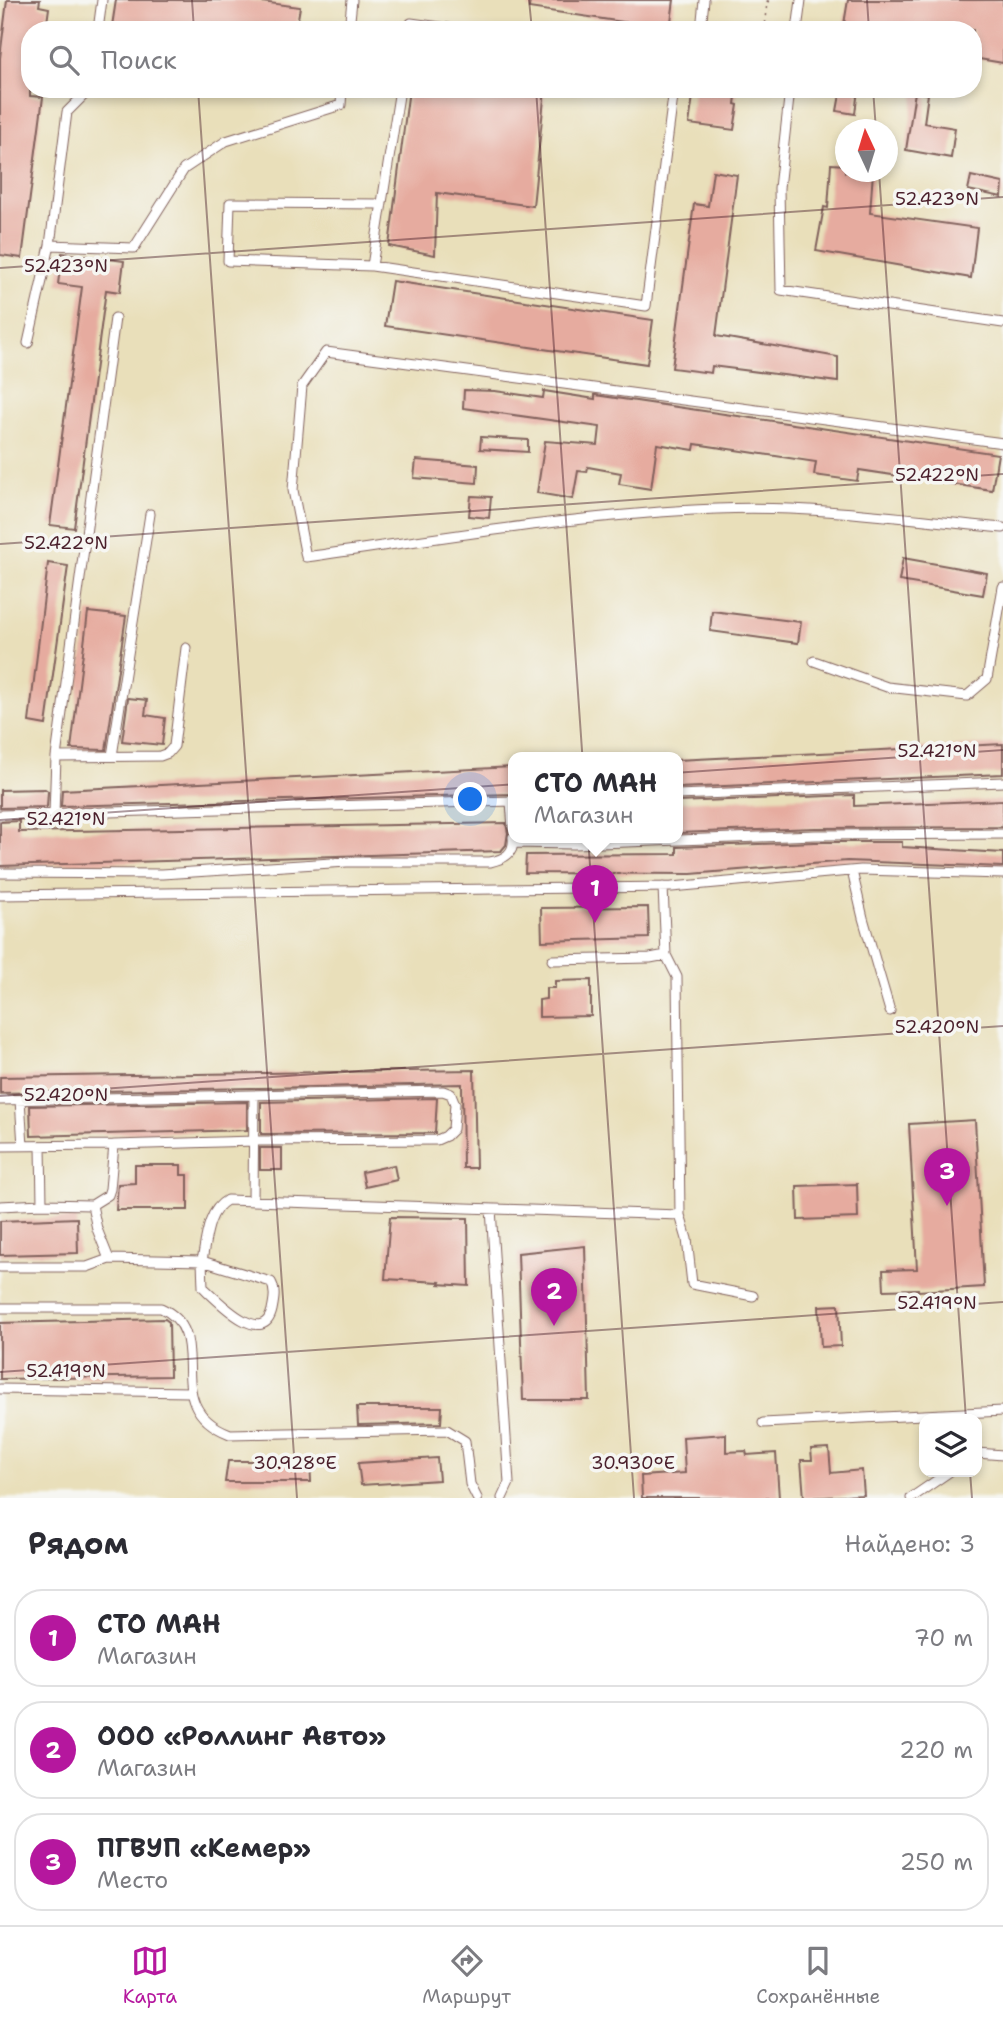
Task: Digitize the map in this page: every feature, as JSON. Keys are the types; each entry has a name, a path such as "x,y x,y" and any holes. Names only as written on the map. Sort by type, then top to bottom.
{"lane":[{"path":"99,21 102,0"},
{"path":"350,21 352,0"},
{"path":"702,21 704,0"},
{"path":"798,21 801,0"},
{"path":"29,343 50,245 67,111 81,98"},
{"path":"50,245 134,248 184,169 226,141 341,105 341,98"},
{"path":"372,265 399,98"},
{"path":"382,204 230,203 228,261 372,265 646,306 673,98"},
{"path":"789,98 779,188 781,290 1003,323"},
{"path":"54,814 56,757 115,318"},
{"path":"1003,443 326,352 302,386 293,489 306,557 544,523 717,509 807,509 1003,528"},
{"path":"112,756 150,514"},
{"path":"814,661 887,687 967,696 987,679 1003,587"},
{"path":"56,757 160,756 168,753 174,746 186,648"},
{"path":"683,795 1003,782"},
{"path":"0,815 508,802"},
{"path":"683,840 815,835 1003,834"},
{"path":"0,873 162,874 347,862 490,862 508,856 513,843"},
{"path":"558,843 600,843"},
{"path":"0,895 663,887 852,871 1003,874"},
{"path":"852,871 890,1011"},
{"path":"663,887 666,955 677,977 680,1215 687,1239 692,1284 754,1296"},
{"path":"552,960 650,958 666,955"},
{"path":"0,1100 443,1091 451,1094 454,1104 453,1129 437,1140 0,1146"},
{"path":"253,1200 254,1096"},
{"path":"20,1100 23,1146"},
{"path":"0,1206 92,1205 108,1195 114,1145"},
{"path":"41,1146 43,1204"},
{"path":"0,1267 86,1267 109,1259 202,1262 271,1282 274,1300 270,1317 263,1323 254,1324 242,1321 203,1287 202,1262 213,1212 227,1200 680,1215"},
{"path":"92,1205 97,1229 109,1259"},
{"path":"491,1209 509,1483 502,1498"},
{"path":"0,1308 160,1308 173,1314 188,1336 190,1392 199,1411 213,1427 230,1434 447,1430 465,1441 470,1483 477,1498"},
{"path":"0,1390 190,1392"},
{"path":"762,1423 1003,1411"},
{"path":"982,1453 1000,1455 1003,1446"},
{"path":"911,1498 942,1477"}],"path":[{"path":"765,21 768,0"}],"building":[{"path":"7,0 40,0 39,6 49,8 47,21 21,21 21,98 43,98 22,258 0,255 0,58"},
{"path":"116,0 246,0 300,7 298,21 113,21"},
{"path":"530,0 674,0 671,21 616,21 529,8"},
{"path":"848,0 1003,0 1003,63 982,60 982,21 844,21"},
{"path":"408,98 544,98 533,206 437,193 435,255 389,246"},
{"path":"693,98 736,98 735,104 738,105 734,130 689,124"},
{"path":"839,98 857,98 855,114 837,111"},
{"path":"914,98 927,98 924,123 955,128 951,158 906,150"},
{"path":"831,164 835,164 835,182 872,182 870,213 977,228 971,278 816,251 824,207 828,208"},
{"path":"713,171 737,175 716,336 838,357 838,382 712,366 711,373 672,368 694,204 708,206"},
{"path":"971,176 1003,183 1002,197 968,190"},
{"path":"62,253 124,261 120,292 106,290 74,528 50,525 82,287 58,284"},
{"path":"392,281 653,320 647,364 385,326"},
{"path":"464,390 495,391 543,398 544,391 595,399 595,395 998,454 992,490 859,470 857,481 814,475 816,462 695,444 694,450 657,444 651,489 619,484 621,473 588,467 587,472 578,471 573,499 537,493 545,441 598,445 600,427 463,408"},
{"path":"481,437 528,440 528,452 480,449"},
{"path":"416,460 478,465 477,483 414,478"},
{"path":"471,496 491,497 489,518 469,516"},
{"path":"903,558 987,573 983,595 899,581"},
{"path":"48,563 68,566 46,725 29,722"},
{"path":"712,611 801,622 798,643 710,631"},
{"path":"88,612 126,616 106,750 71,749"},
{"path":"128,698 147,700 145,715 165,718 162,745 122,741"},
{"path":"1003,744 1003,774 683,788 683,760"},
{"path":"508,767 508,794 61,806 62,790"},
{"path":"0,790 48,791 47,807 0,808"},
{"path":"854,795 854,806 1003,800 1003,827 815,828 683,833 683,802"},
{"path":"19,821 19,832 506,823 508,833 506,845 501,851 0,866 0,822"},
{"path":"902,842 902,847 1003,853 1003,867 847,861 691,874 525,873 526,855 677,854 677,847"},
{"path":"648,907 649,938 542,941 541,908"},
{"path":"591,980 591,1016 539,1017 539,1000 546,999 546,988 555,988 555,981"},
{"path":"474,1070 476,1168 463,1168 462,1084 0,1093 0,1077"},
{"path":"437,1098 435,1133 261,1134 261,1102"},
{"path":"247,1102 247,1130 31,1136 30,1106"},
{"path":"975,1120 984,1287 884,1290 883,1270 917,1269 909,1124"},
{"path":"260,1148 282,1148 282,1170 260,1170"},
{"path":"135,1165 181,1165 181,1175 188,1175 188,1210 116,1210 118,1184 135,1183"},
{"path":"394,1165 397,1180 365,1187 362,1172"},
{"path":"857,1184 858,1218 798,1220 797,1186"},
{"path":"390,1217 468,1218 469,1286 385,1279"},
{"path":"77,1218 78,1253 0,1255 0,1221"},
{"path":"585,1246 589,1400 523,1400 518,1253"},
{"path":"839,1305 841,1346 821,1347 819,1306"},
{"path":"165,1319 169,1322 170,1376 0,1379 0,1323"},
{"path":"357,1407 442,1407 441,1423 358,1425"},
{"path":"726,1434 726,1452 746,1451 747,1455 776,1453 779,1498 642,1498 641,1476 685,1473 683,1437"},
{"path":"829,1448 831,1473 862,1470 864,1495 804,1498 801,1460 812,1460 811,1449"},
{"path":"437,1458 439,1480 361,1485 358,1463"},
{"path":"228,1461 310,1461 311,1482 225,1482"}],"place":[{"name":"СТО МАН","path":"595,923"},
{"name":"ПГВУП «Кемер»","path":"947,1206"},
{"name":"ООО «Роллинг Авто»","path":"554,1326"}]}
